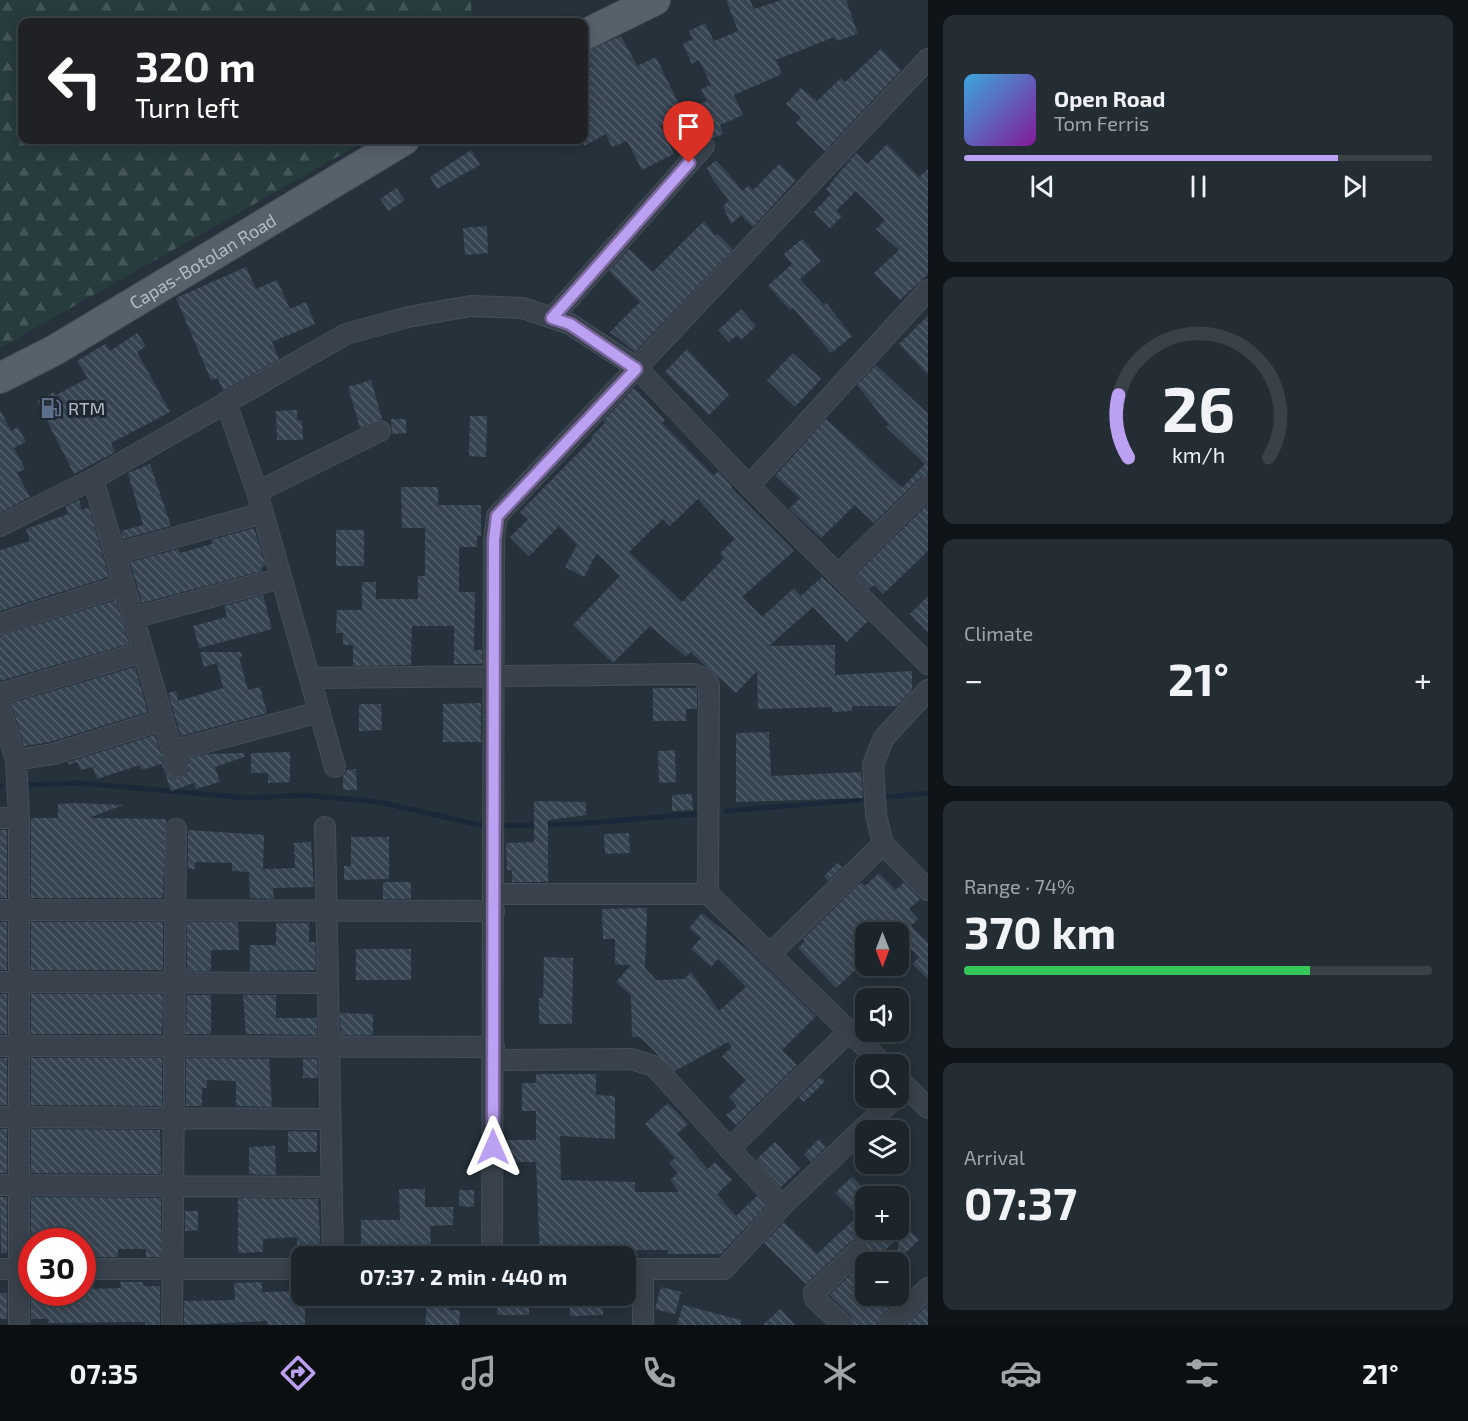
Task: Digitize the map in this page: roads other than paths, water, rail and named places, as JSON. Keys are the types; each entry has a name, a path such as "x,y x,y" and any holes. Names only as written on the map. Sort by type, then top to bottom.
{"main road":[{"path":"588,33 655,0"},
{"name":"Capas-Botolan Road","path":"0,378 55,350 397,144"}],"street":[{"path":"492,1246 495,902 494,540 497,516 928,59"},
{"path":"552,318 704,146"},
{"path":"749,486 928,290"},
{"path":"0,526 93,479 346,334 408,317 471,306 523,308 570,324 636,369 749,486 928,664"},
{"path":"226,402 257,492 335,767"},
{"path":"257,492 380,431"},
{"path":"93,479 174,759 320,712"},
{"path":"838,575 928,487"},
{"path":"115,554 263,513"},
{"path":"133,618 281,578"},
{"path":"0,624 124,585"},
{"path":"0,694 143,652"},
{"path":"311,678 694,674 705,678 709,685 708,894"},
{"path":"928,690 883,739 873,765 876,815 883,844 928,890"},
{"path":"0,708 16,760 9,817 9,1185 17,1269 19,1325"},
{"path":"16,760 53,754 163,720"},
{"path":"325,827 333,1246"},
{"path":"172,1325 176,829"},
{"path":"770,954 883,844"},
{"path":"9,910 326,910 708,894 873,1054"},
{"path":"9,982 328,983"},
{"path":"729,1149 849,1031"},
{"path":"9,1046 329,1047 644,1061 654,1066 782,1206"},
{"path":"909,1096 928,1108"},
{"path":"636,1270 724,1269 782,1206 882,1108"},
{"path":"9,1117 330,1119"},
{"path":"9,1185 332,1187"},
{"path":"843,1325 815,1299 814,1293 855,1254"},
{"path":"96,1269 291,1269"},
{"path":"636,1282 643,1325"},
{"path":"889,1325 925,1297"}],"waterway":[{"path":"29,785 80,783 248,798 303,795 379,802 480,825"},
{"path":"888,797 928,793"},
{"path":"726,811 860,800"},
{"path":"505,826 576,824 696,814"}],"place":[{"name":"RTM","path":"51,408"}]}
